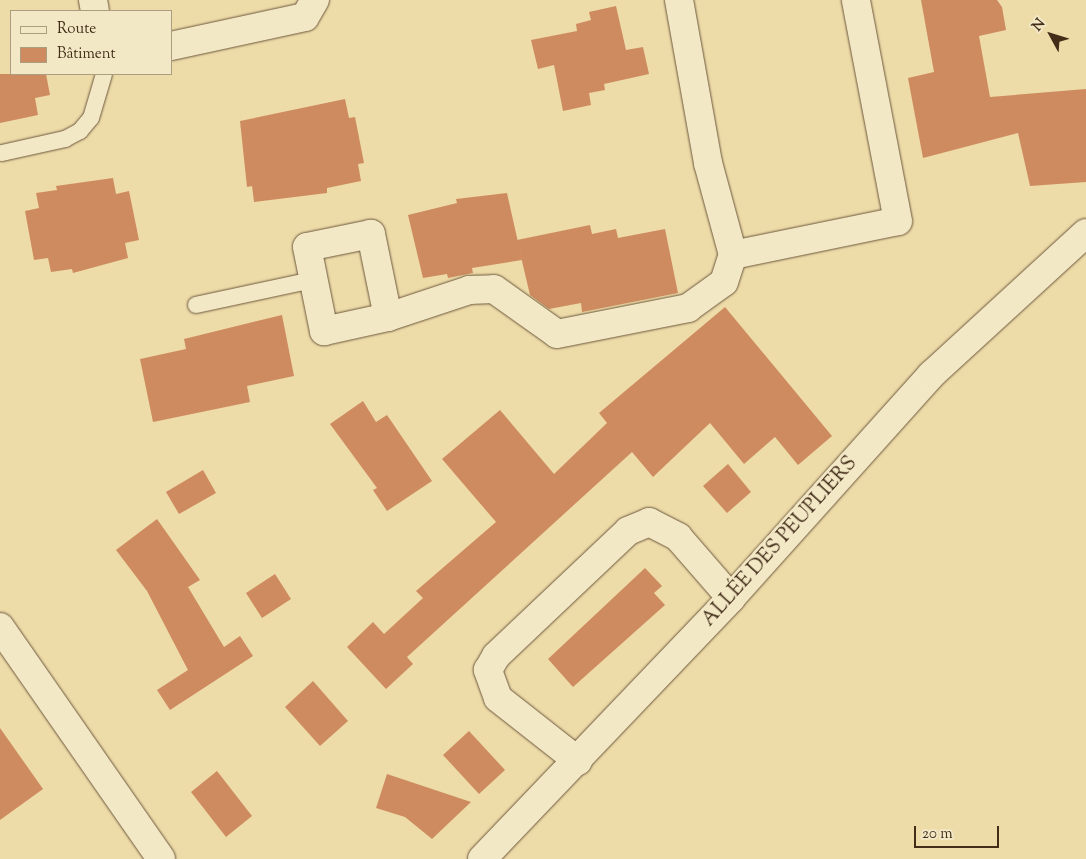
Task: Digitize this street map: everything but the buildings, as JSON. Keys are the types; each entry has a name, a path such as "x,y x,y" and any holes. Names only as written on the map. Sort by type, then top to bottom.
{"street":[{"path":"172,46 305,17 315,0"},
{"path":"388,317 372,234 307,247 324,331 388,317 469,290 494,289 557,334 688,308 724,282 733,255 708,163 679,0"},
{"path":"733,255 898,221 856,0"},
{"name":"ALLÉE DES PEUPLIERS","path":"482,859 578,761 731,598 932,375 1086,233"},
{"path":"578,761 498,698 488,670 496,656 628,531 649,522 678,538 731,598"},
{"path":"0,627 161,859"}],"lane":[{"path":"2,152 65,139 80,131 91,118 104,75"},
{"path":"196,305 313,280"}]}
